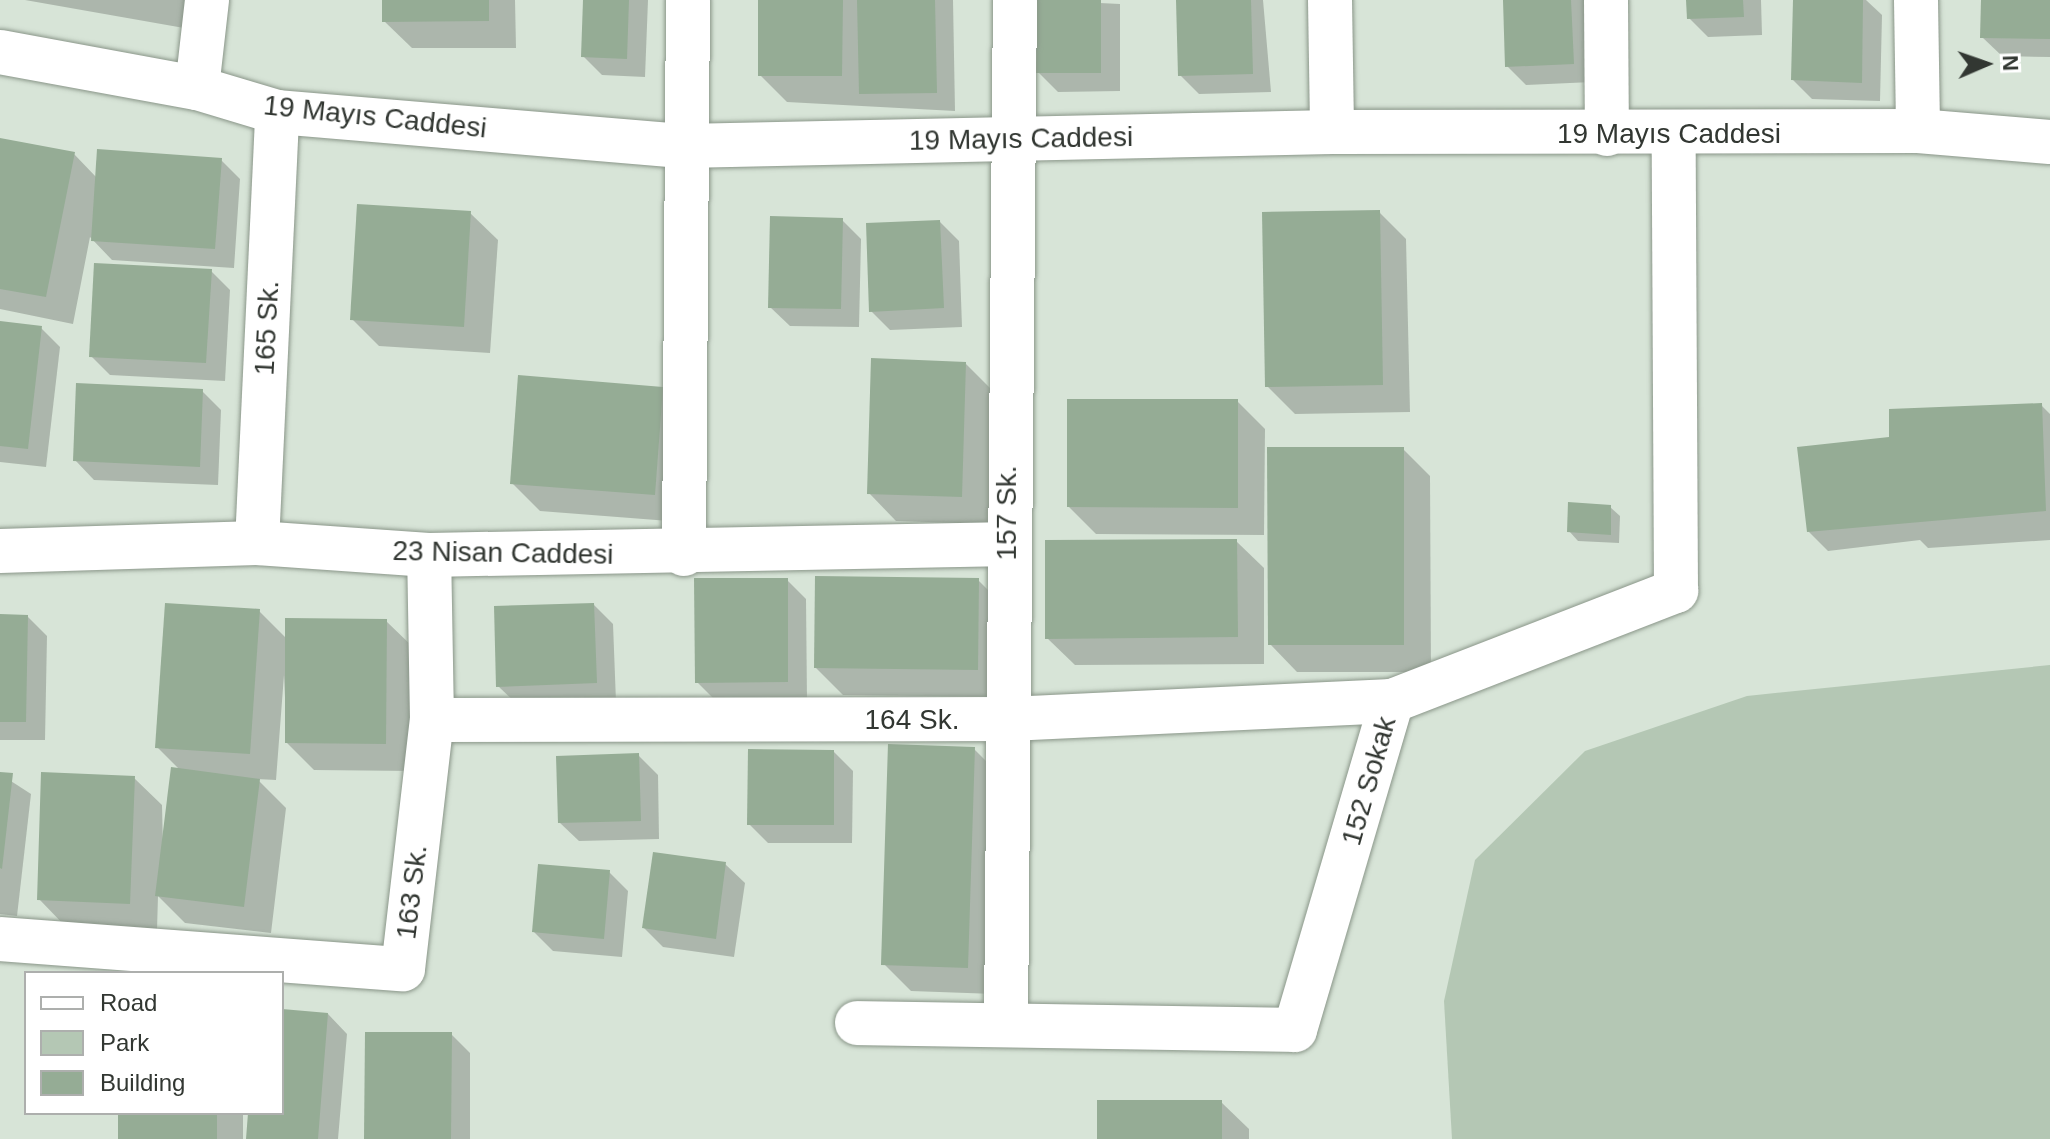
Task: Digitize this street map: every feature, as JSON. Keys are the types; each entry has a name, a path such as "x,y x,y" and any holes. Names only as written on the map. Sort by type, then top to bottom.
{"street":[{"path":"197,88 207,0"},
{"path":"684,554 684,146 688,0"},
{"name":"157 Sk.","path":"1006,1025 1009,719 1006,544 1015,0"},
{"path":"1330,0 1332,132"},
{"path":"1606,0 1607,134"},
{"path":"1916,0 1918,131"},
{"name":"19 Mayıs Caddesi","path":"0,52 197,88 277,112 684,146 1332,132 1674,137 1918,131 2050,142"},
{"name":"165 Sk.","path":"257,543 277,112"},
{"name":"152 Sokak","path":"857,1023 1295,1030 1392,701 1676,591 1674,137"},
{"name":"23 Nisan Caddesi","path":"0,551 257,543 429,555 684,554 1006,544"},
{"name":"163 Sk.","path":"0,939 403,969 432,720 429,555"},
{"name":"164 Sk.","path":"432,720 1009,719 1392,701"}],"green space":[{"path":"2050,665 2050,1139 1452,1139 1444,1001 1475,860 1585,751 1747,696"}],"building":[{"path":"382,0 489,0 489,21 382,22"},
{"path":"583,0 629,0 627,59 581,57"},
{"path":"758,0 843,0 842,76 758,76"},
{"path":"857,0 935,0 937,93 859,94"},
{"path":"1037,0 1101,0 1101,73 1036,73"},
{"path":"1176,0 1251,0 1253,74 1178,76"},
{"path":"1503,0 1571,0 1574,64 1505,67"},
{"path":"1686,0 1743,0 1744,17 1687,19"},
{"path":"1793,0 1863,0 1862,83 1791,80"},
{"path":"1981,0 2050,0 2050,39 1980,38"},
{"path":"0,138 75,152 46,297 0,289"},
{"path":"97,149 222,158 215,249 91,241"},
{"path":"357,204 471,211 464,327 350,320"},
{"path":"1380,210 1383,385 1265,387 1262,212"},
{"path":"770,216 843,218 841,309 768,308"},
{"path":"940,220 944,308 869,312 866,223"},
{"path":"94,263 212,269 206,363 89,357"},
{"path":"0,321 42,326 28,449 0,446"},
{"path":"871,358 966,362 962,497 867,494"},
{"path":"518,375 663,387 655,495 510,484"},
{"path":"76,383 203,389 200,467 73,461"},
{"path":"1067,399 1238,399 1238,508 1067,507"},
{"path":"2042,403 2046,511 1807,532 1797,447 1889,437 1889,409"},
{"path":"1267,447 1404,447 1404,645 1268,645"},
{"path":"1568,502 1611,505 1611,535 1567,532"},
{"path":"1237,539 1238,637 1045,639 1045,540"},
{"path":"815,576 979,578 978,670 814,668"},
{"path":"694,578 788,578 788,682 695,683"},
{"path":"165,603 260,609 250,754 155,748"},
{"path":"594,603 597,683 496,687 494,606"},
{"path":"0,614 28,615 26,722 0,722"},
{"path":"285,618 387,619 386,744 285,743"},
{"path":"888,744 975,747 968,968 881,965"},
{"path":"748,749 834,750 834,825 747,825"},
{"path":"639,753 641,821 558,823 556,756"},
{"path":"171,767 260,779 244,907 155,896"},
{"path":"0,772 13,773 2,869 0,868"},
{"path":"41,772 135,776 130,904 37,900"},
{"path":"653,852 726,862 716,939 642,928"},
{"path":"538,864 610,870 604,939 532,932"},
{"path":"284,1009 328,1013 318,1139 246,1139 248,1115 284,1115"},
{"path":"365,1032 452,1032 451,1139 364,1139"},
{"path":"1097,1100 1222,1100 1222,1139 1097,1139"},
{"path":"118,1115 217,1115 217,1139 118,1139"}]}
